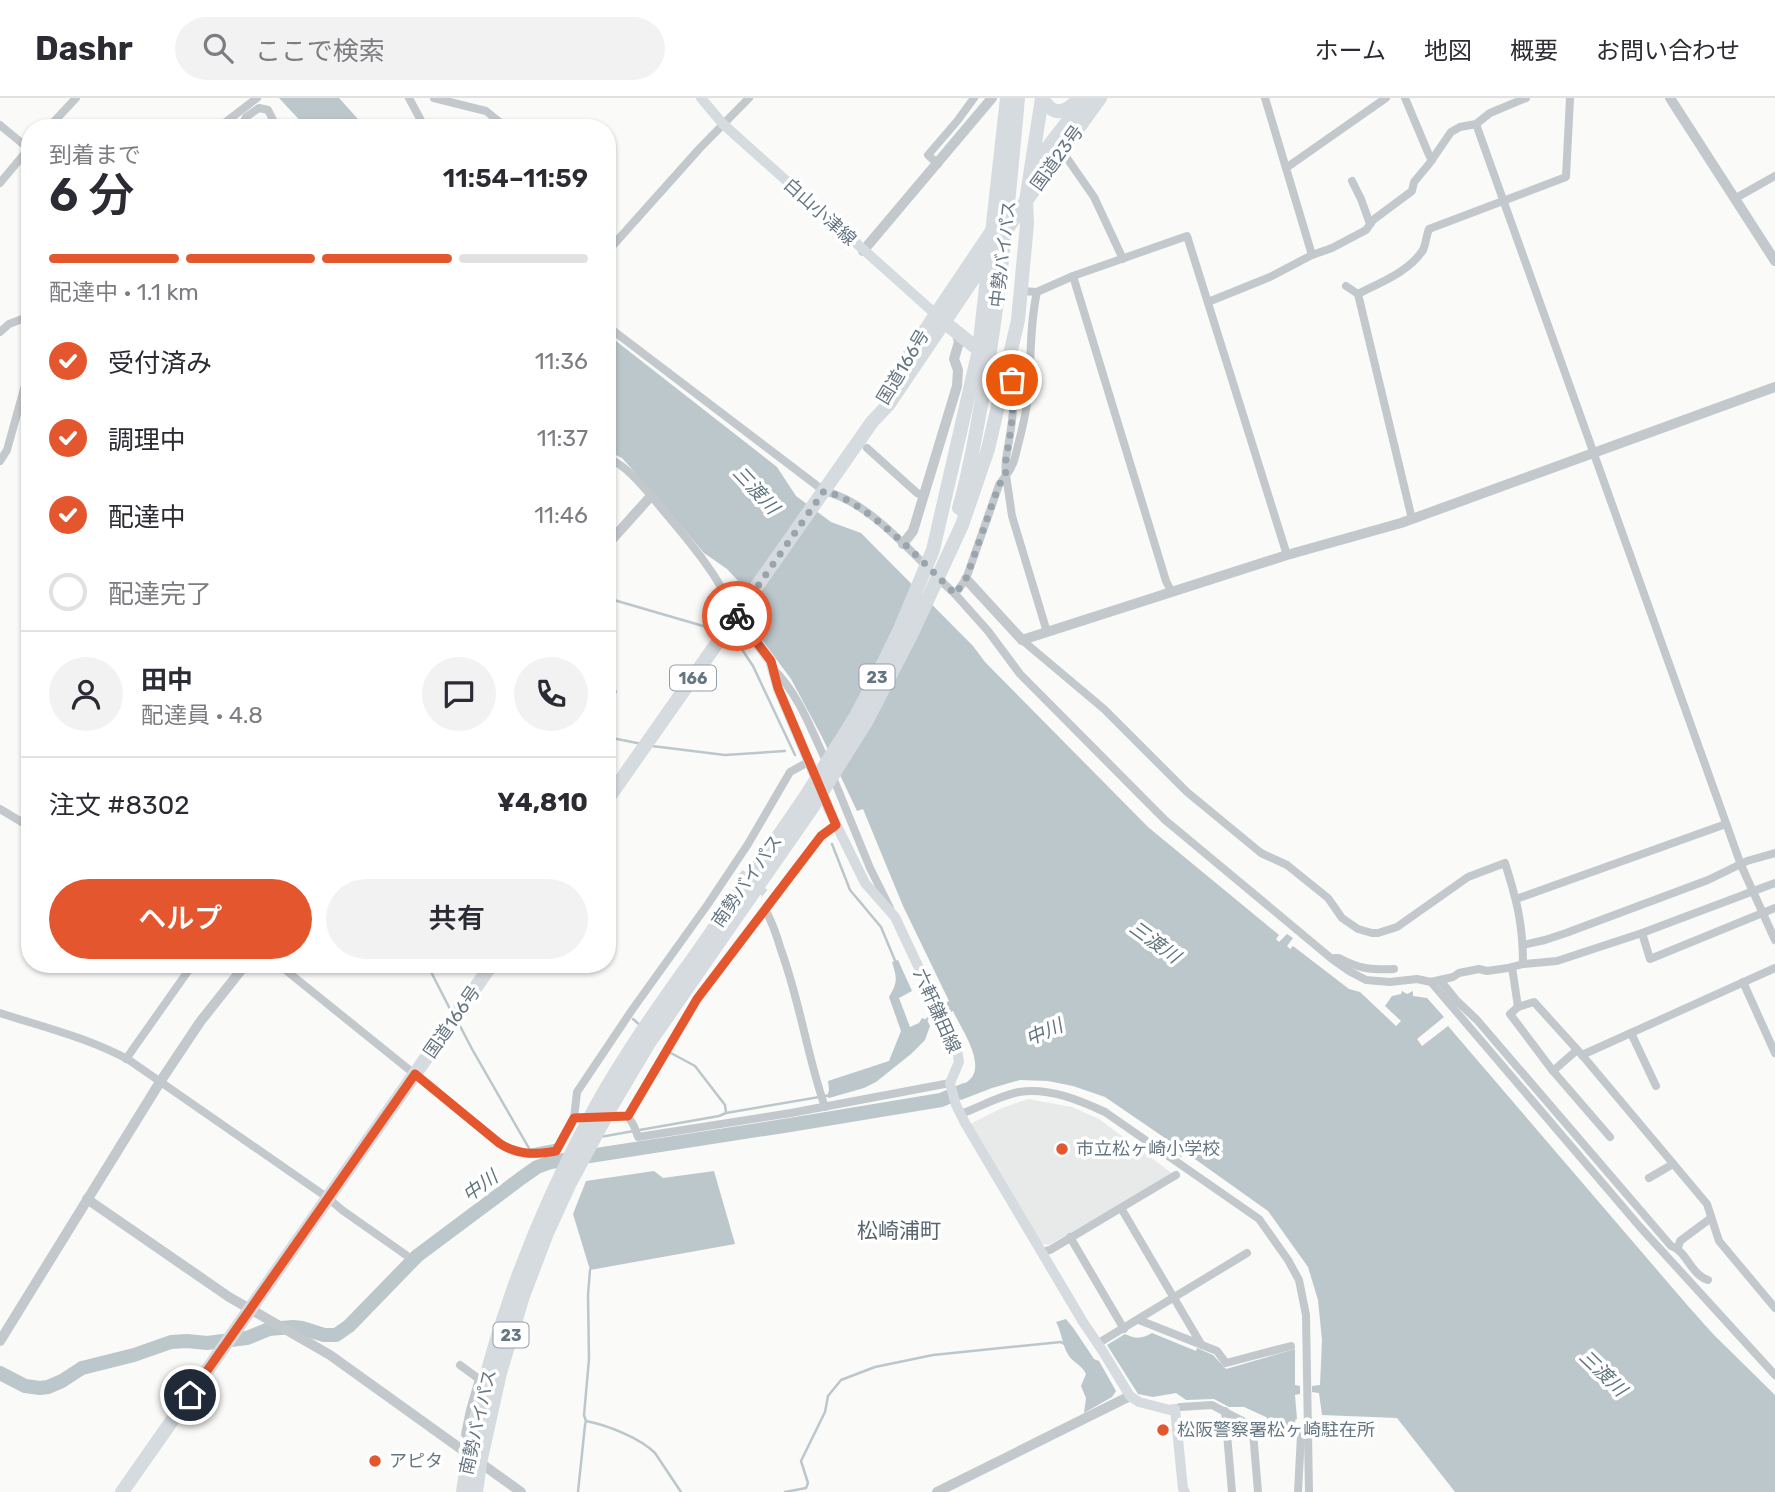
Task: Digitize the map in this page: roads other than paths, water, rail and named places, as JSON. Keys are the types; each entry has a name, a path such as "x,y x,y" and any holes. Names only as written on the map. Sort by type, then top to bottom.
{"highway":[{"name":"23","path":"990,256 1007,98"},
{"name":"中勢バイパス","path":"934,585 940,556 967,482 993,337 1018,98"},
{"name":"23","path":"940,556 977,485 985,461 1018,320 1027,223 1026,201 1042,98"},
{"path":"1042,98 1048,107 1059,112 1068,110 1081,98"},
{"name":"国道23号","path":"940,318 1030,171 1086,98"},
{"name":"国道23号","path":"940,318 990,256 1100,98"},
{"name":"23","path":"1027,223 1032,203 1053,163"},
{"name":"南勢バイパス","path":"809,802 940,556 940,516 977,348 990,256"},
{"path":"940,318 977,348"},
{"name":"国道166号","path":"616,787 872,422 888,405 940,318"},
{"name":"南勢バイパス","path":"476,1492 473,1452 523,1296 562,1187 596,1108 649,1033 686,991 809,802 866,722 934,585"},
{"name":"国道166号","path":"122,1492 486,973"},
{"name":"南勢バイパス","path":"463,1492 487,1375 510,1299 538,1226 611,1107 649,1033"}],"main road":[{"name":"白山小津線","path":"701,98 723,124 940,318"},
{"name":"六軒鎌田線","path":"737,616 771,661 778,688 836,825 865,883 895,917 942,1017 959,1056 957,1069 950,1083 965,1124 1129,1393"},
{"path":"1129,1393 1139,1402 1175,1409 1185,1492"}],"street":[{"path":"56,119 76,98"},
{"path":"230,119 257,98"},
{"path":"409,98 422,119"},
{"path":"434,98 486,111 496,119"},
{"path":"616,242 749,98"},
{"path":"938,164 928,155 974,98"},
{"path":"863,251 992,98"},
{"path":"1265,98 1312,255"},
{"path":"1286,168 1386,98"},
{"path":"1405,98 1432,160"},
{"path":"1208,302 1270,277 1366,230 1373,220 1412,191 1415,182 1451,132 1476,124 1490,113 1526,98"},
{"path":"1358,294 1399,273 1411,263 1425,247 1429,229 1566,177 1570,98"},
{"path":"1670,98 1775,261"},
{"path":"245,119 259,108 268,110 272,119"},
{"path":"1476,124 1741,865 1775,940"},
{"path":"0,125 21,142"},
{"path":"1062,151 1094,197 1123,258"},
{"path":"0,183 21,158"},
{"path":"1736,198 1775,176"},
{"path":"1352,181 1370,224"},
{"path":"1021,291 1037,292 1073,276 1187,236 1287,555"},
{"path":"1073,276 1171,592"},
{"path":"1346,286 1358,294 1412,519"},
{"path":"955,594 966,579 999,485 1013,467 1029,386 1037,292"},
{"path":"0,332 9,324 21,319"},
{"path":"616,333 824,491 836,494 868,513 955,594 988,631 1020,674 1165,820 1332,959 1366,980 1435,981 1479,969 1487,971 1512,967 1523,962 1556,961 1642,933 1753,889 1775,883"},
{"path":"903,544 913,531 958,382 954,359 957,334"},
{"path":"955,352 963,348 977,348"},
{"path":"1007,368 1014,391 1004,465 1012,516 1047,632"},
{"path":"1022,640 1287,555 1412,519 1775,387"},
{"path":"0,461 7,450 21,399"},
{"path":"867,447 924,496"},
{"path":"616,463 651,496 694,547 737,616"},
{"path":"616,535 651,496"},
{"path":"966,579 1022,640 1104,709 1187,792 1261,853 1287,865 1328,898 1342,918 1359,929 1372,933 1397,927 1461,881 1505,863 1521,922 1523,962"},
{"path":"774,669 785,680 801,708 843,799 870,868 895,917"},
{"path":"289,973 505,1147 529,1154 556,1151 574,1118 577,1092 632,1010 736,870 790,772 810,761"},
{"path":"0,809 21,822"},
{"path":"1516,899 1726,824"},
{"path":"628,1116 669,1045 686,991 765,909 770,897 821,836 836,825"},
{"path":"1523,945 1566,933 1708,880 1747,861 1775,853"},
{"path":"1642,933 1650,959 1775,908"},
{"path":"765,909 789,970 814,1077 823,1100"},
{"path":"1332,959 1339,958 1370,970 1394,969"},
{"path":"1512,967 1518,1007"},
{"path":"1553,1071 1580,1053 1775,968"},
{"path":"127,1059 187,973"},
{"path":"0,1341 160,1082 200,1022 239,973"},
{"path":"660,973 686,991"},
{"path":"1435,981 1477,1020 1671,1246 1678,1248 1689,1265 1702,1278 1709,1280"},
{"path":"1435,981 1640,1227 1775,1375"},
{"path":"1743,982 1775,1053"},
{"path":"1610,1137 1553,1071 1510,1014 1518,1007 1534,1002 1580,1053 1707,1204 1719,1241 1775,1308"},
{"path":"0,1013 76,1037 127,1059 406,1255"},
{"path":"1631,1033 1656,1086"},
{"path":"628,1116 638,1138 823,1100 950,1083"},
{"path":"959,1109 1028,1091 1050,1093 1080,1101 1105,1112 1259,1219 1288,1259 1299,1280 1306,1315 1307,1397 1298,1492"},
{"path":"574,1118 628,1116"},
{"path":"1649,1178 1673,1164"},
{"path":"1041,1252 1050,1250 1176,1175"},
{"path":"87,1199 229,1297 342,1363 473,1452 521,1492"},
{"path":"1121,1208 1202,1345"},
{"path":"1678,1248 1680,1241 1711,1217"},
{"path":"1070,1237 1124,1329"},
{"path":"1100,1347 1124,1329 1247,1254"},
{"path":"1139,1320 1217,1351 1226,1363 1291,1346"},
{"path":"460,1365 479,1379 465,1434 473,1452"},
{"path":"937,1492 1129,1393"},
{"path":"1175,1409 1212,1405 1254,1427 1304,1434"},
{"path":"1225,1410 1233,1492"},
{"path":"1254,1427 1252,1432 1258,1492"},
{"path":"1304,1434 1309,1492"}],"water":[{"path":"279,98 339,98 358,119 299,119"},
{"name":"三渡川","path":"616,341 777,467 796,496 831,522 861,533 1148,827 1279,935 1276,939 1279,942 1287,934 1293,938 1287,946 1290,949 1293,946 1349,989 1360,992 1396,1026 1401,1021 1385,1006 1392,996 1401,994 1402,991 1407,994 1413,991 1413,996 1427,998 1444,1017 1417,1039 1422,1046 1448,1026 1688,1306 1775,1395 1775,1492 1455,1492 1397,1418 1322,1415 1319,1393 1312,1392 1312,1386 1320,1385 1322,1340 1318,1300 1308,1267 1268,1211 1185,1152 1181,1157 1178,1155 1181,1149 1105,1097 1048,1081 1020,1080 961,1100 957,1087 967,1082 975,1067 971,1048 953,1011 947,1014 943,1005 949,1001 903,906 863,809 857,811 791,679 750,624 750,615 756,607 741,584 727,569 704,553 622,458 616,455"},
{"path":"898,960 912,991 899,998 910,1027 919,1023 922,1018 927,1020 930,1026 925,1040 876,1082 864,1088 827,1097 828,1081 889,1061 901,1031 889,997 896,980 892,962"},
{"path":"654,1171 663,1178 714,1171 735,1244 590,1270 573,1214 586,1181"},
{"path":"1066,1319 1094,1359 1099,1361 1116,1391 1112,1397 1084,1413 1086,1398 1081,1386 1086,1374 1067,1352 1056,1322"},
{"path":"1152,1333 1213,1355 1226,1369 1295,1349 1295,1385 1300,1386 1300,1394 1295,1395 1296,1425 1284,1428 1273,1426 1266,1417 1244,1407 1229,1407 1214,1399 1186,1400 1176,1393 1153,1397 1138,1394 1107,1345 1125,1334 1138,1338"}],"waterway":[{"path":"616,601 710,628"},
{"path":"735,639 753,666 795,755"},
{"path":"616,739 642,744"},
{"path":"652,746 725,755 785,751"},
{"path":"832,844 850,890 881,927 896,963"},
{"path":"432,973 451,1011"},
{"path":"925,1022 936,1014"},
{"path":"633,1019 641,1026"},
{"path":"458,1022 530,1150 555,1145"},
{"path":"669,1052 695,1066 725,1105 726,1113 831,1095"},
{"name":"中川","path":"0,1373 25,1386 40,1388 62,1381 82,1368 134,1355 171,1342 207,1343 247,1338 269,1329 293,1327 324,1335 336,1335 349,1326 417,1256 537,1167 551,1162 941,1100 965,1090"},
{"path":"600,1137 726,1113"},
{"path":"578,1492 586,1421 584,1415 589,1359 590,1270"},
{"path":"785,1492 806,1488 808,1483 801,1461 825,1412 828,1396 841,1380 875,1367 933,1355 1061,1342 1066,1345"},
{"path":"586,1421 623,1433 649,1447 681,1492"}],"tunnel":[{"path":"740,873 766,894"}],"place":[{"name":"市立松ヶ崎小学校","path":"1062,1149"},
{"name":"松阪警察署松ヶ崎駐在所","path":"1163,1430"},
{"name":"アピタ","path":"375,1461"}],"district":[{"name":"松崎浦町","path":"899,1230"}]}
